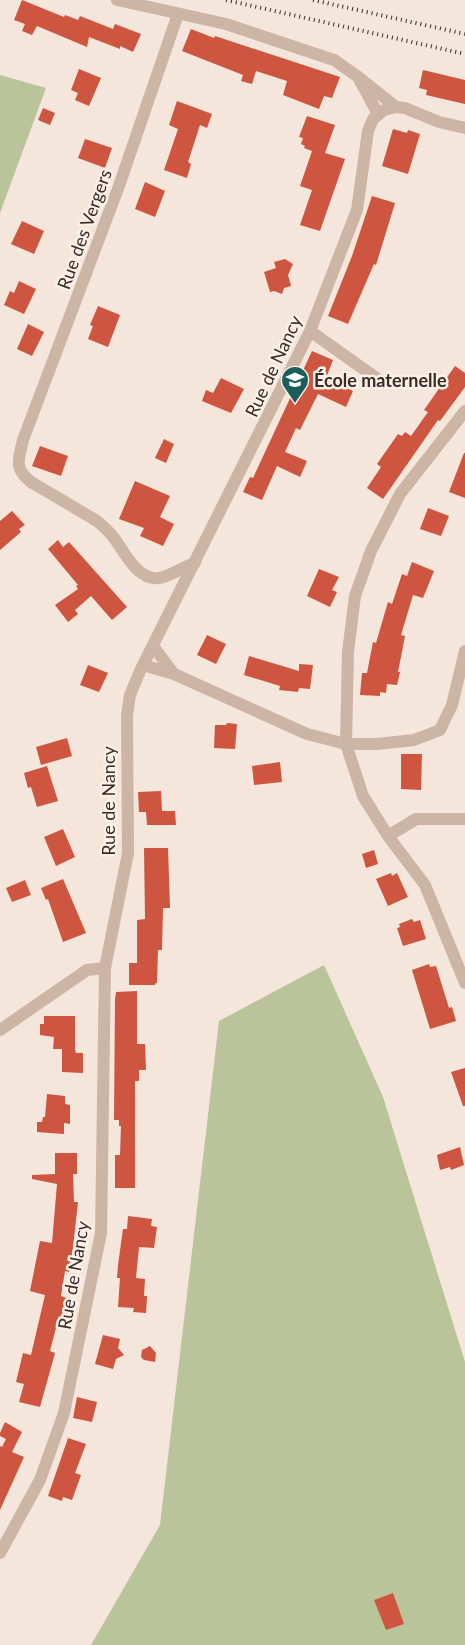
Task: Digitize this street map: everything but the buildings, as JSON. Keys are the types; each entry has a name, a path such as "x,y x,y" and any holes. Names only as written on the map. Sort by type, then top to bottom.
{"street":[{"path":"117,0 238,27 311,51 334,60 396,107"},
{"name":"Rue des Vergers","path":"178,14 118,186 23,440 18,465 25,477 97,521 113,537 133,566 145,575 159,578 195,563"},
{"path":"357,76 378,114 384,110 396,107 405,108 439,122 465,128"},
{"name":"Rue de Nancy","path":"0,1553 40,1480 64,1413 101,1233 105,968 128,853 127,715 130,695 143,665 310,331 357,210 368,131 373,119 378,114"},
{"path":"310,331 379,380"},
{"path":"465,411 400,494 371,551 355,596 348,652 346,739 363,796 388,836 425,885 465,983"},
{"path":"153,646 174,674"},
{"path":"143,665 174,674 307,734 377,744 414,740 440,730 452,706 465,651"},
{"path":"388,836 416,819 465,819"},
{"path":"0,1030 87,970 105,968"}],"green space":[{"path":"0,75 46,88 0,213"},
{"path":"324,965 383,1097 465,1362 465,1645 91,1645 160,1525 219,1021"}],"railway":[{"path":"226,0 465,54"},
{"path":"313,0 465,34"}],"place":[{"name":"École maternelle","path":"295,404"}]}
